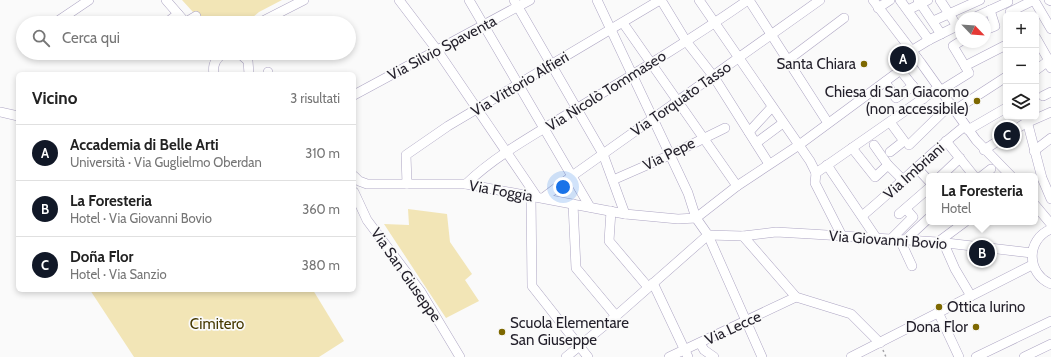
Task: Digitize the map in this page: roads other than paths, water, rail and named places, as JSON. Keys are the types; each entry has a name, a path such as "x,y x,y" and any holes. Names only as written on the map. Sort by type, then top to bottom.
{"street":[{"path":"65,16 89,0"},
{"path":"166,0 178,14 175,16"},
{"path":"273,16 304,0"},
{"path":"399,0 437,50 537,197 532,286 588,357"},
{"path":"469,0 590,207"},
{"name":"Via Silvio Spaventa","path":"356,94 484,24 516,3 530,0"},
{"path":"597,0 688,193 696,218 708,235 762,357"},
{"path":"660,0 686,41 714,76 769,164"},
{"name":"Via Vittorio Alfieri","path":"407,184 406,155 477,109 660,0"},
{"path":"698,0 810,161 816,173 815,183 842,236"},
{"path":"749,0 828,123"},
{"name":"Via Nicolò Tommaseo","path":"466,184 477,173 544,129 749,0"},
{"name":"Via Torquato Tasso","path":"537,197 572,176 820,0"},
{"path":"873,0 995,166 1006,173"},
{"path":"878,8 890,0"},
{"path":"900,0 929,40"},
{"path":"940,0 955,20"},
{"path":"933,21 980,0"},
{"path":"986,12 1032,0 1051,28"},
{"path":"908,10 923,1 933,21 942,34"},
{"path":"516,3 603,154 625,214"},
{"path":"991,13 995,26 991,28"},
{"path":"788,60 844,18"},
{"path":"622,23 651,62 677,102 737,186"},
{"path":"696,218 737,186 799,145 901,71 929,40 955,27"},
{"path":"1039,43 1050,63 1039,68"},
{"path":"965,66 1003,47"},
{"path":"816,173 923,99 969,73 958,48"},
{"path":"214,72 216,60"},
{"path":"247,60 249,72"},
{"path":"901,71 923,99"},
{"path":"909,145 953,107 1003,79"},
{"path":"885,82 896,98 913,86"},
{"path":"749,132 772,108"},
{"name":"Via Imbriani","path":"862,216 946,141 967,128 1003,110"},
{"path":"0,112 16,116"},
{"path":"1039,116 1051,112"},
{"path":"984,150 1027,120 1042,178 1051,199"},
{"path":"890,122 904,141 890,152"},
{"path":"756,143 783,124"},
{"name":"Via Pepe","path":"613,180 670,155 725,128"},
{"path":"1034,150 1051,138"},
{"path":"946,141 972,173"},
{"path":"874,145 888,165 903,180"},
{"path":"852,148 875,177 888,165"},
{"path":"944,173 960,158"},
{"path":"828,165 877,239"},
{"path":"986,173 995,166"},
{"path":"917,168 926,178"},
{"name":"Via Foggia","path":"356,178 367,184 466,184 625,214 678,219 696,218"},
{"path":"890,240 913,217 903,212 926,191"},
{"name":"Via San Giuseppe","path":"356,196 367,220 421,292 460,357"},
{"path":"573,204 576,268 616,316"},
{"path":"1038,209 1051,224"},
{"path":"611,211 609,241 651,285 686,353"},
{"path":"912,266 902,241 926,221"},
{"path":"962,225 941,243 971,296"},
{"path":"1051,229 1036,243 1032,253 1032,265 1036,273 1042,280 1051,284"},
{"name":"Via Giovanni Bovio","path":"708,235 743,236 776,232 941,243 1032,253"},
{"path":"566,357 616,316 708,235"},
{"path":"743,236 796,297 851,314 880,343"},
{"path":"851,357 1032,265"},
{"name":"Via Lecce","path":"669,357 686,353 700,343 796,297"},
{"path":"938,312 959,357"},
{"path":"976,357 1051,321"},
{"path":"700,343 704,350 714,357"},
{"path":"1024,357 1051,344"}],"place":[{"name":"Accademia di Belle Arti","path":"903,59"},
{"name":"Santa Chiara","path":"864,64"},
{"name":"Chiesa di San Giacomo (non accessibile)","path":"977,101"},
{"name":"Doña Flor","path":"1007,135"},
{"name":"La Foresteria","path":"982,253"},
{"name":"Ottica Iurino","path":"939,307"},
{"name":"Dona Flor","path":"976,327"},
{"name":"Scuola Elementare San Giuseppe","path":"502,332"}],"park label":[{"name":"Cimitero","path":"217,324"}]}
